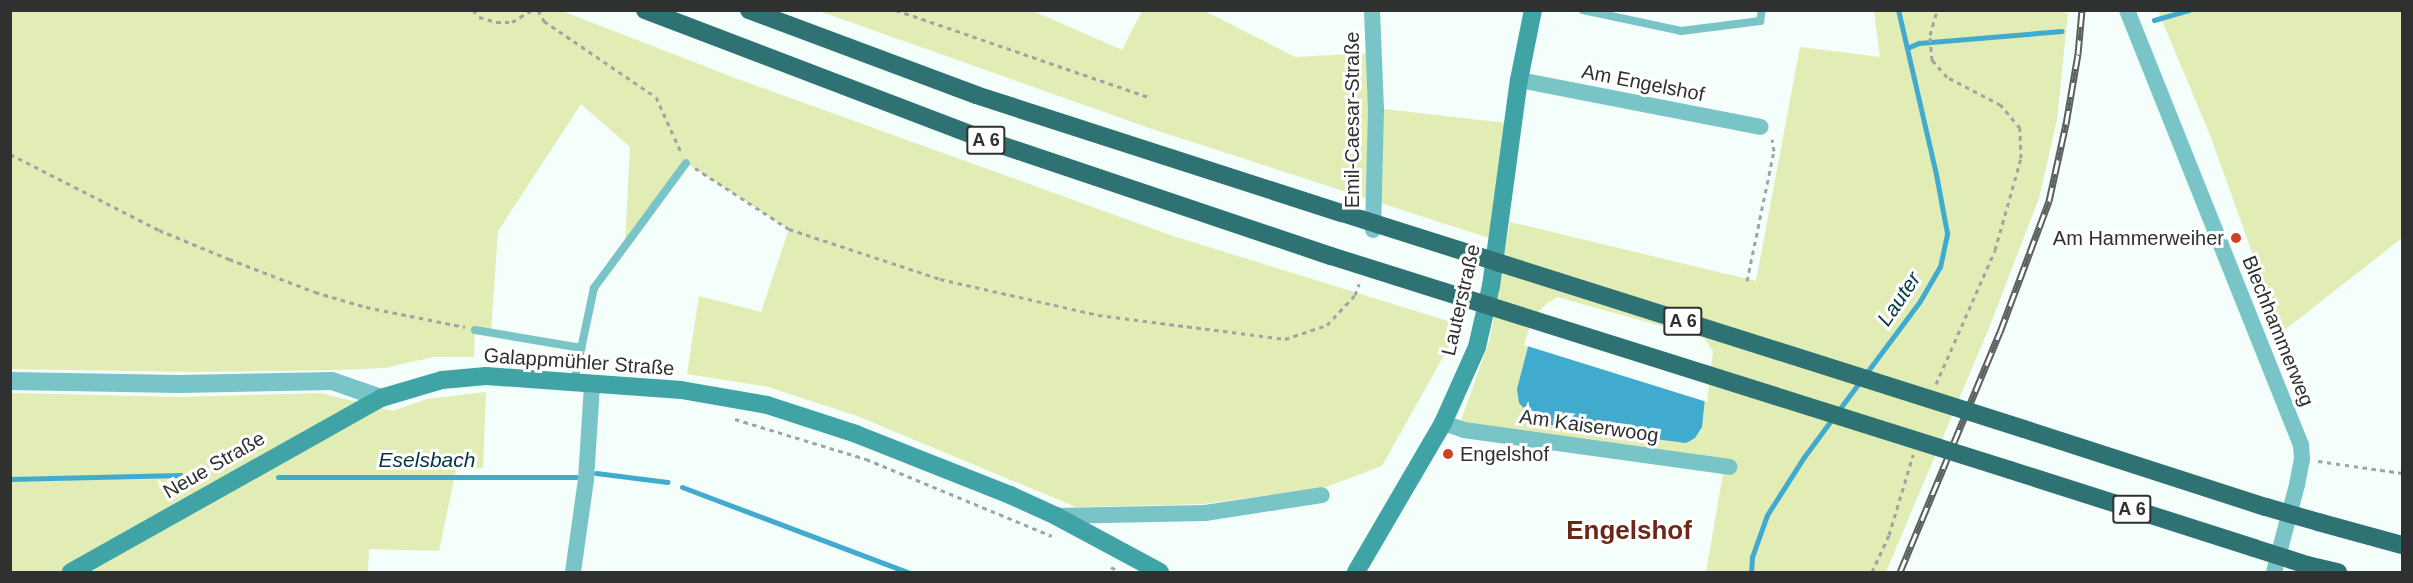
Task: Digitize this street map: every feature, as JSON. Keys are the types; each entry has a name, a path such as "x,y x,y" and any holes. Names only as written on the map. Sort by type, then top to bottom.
{"highway":[{"name":"A 6","path":"645,10 986,140 1331,256 2338,573"},
{"name":"A 6","path":"748,10 976,95 2266,507 2403,545"}],"main road":[{"name":"Lauterstraße","path":"1356,571 1443,423 1470,365 1484,320 1519,80 1533,10"},
{"name":"Galappmühler Straße","path":"381,398 442,380 486,376 681,390 766,405 887,446 1056,516 1160,573"},
{"name":"Neue Straße","path":"71,573 381,398"}],"street":[{"name":"Emil-Caesar-Straße","path":"1372,10 1376,108 1373,230"},
{"name":"Blechhammerweg","path":"2127,10 2301,445 2302,459 2274,573"},
{"name":"Am Engelshof","path":"1519,80 1760,127"},
{"path":"10,381 179,384 332,381 381,398"},
{"path":"573,573 586,480 583,383"},
{"name":"Am Kaiserwoog","path":"1443,423 1464,430 1729,467"},
{"name":"Galappmühler Straße","path":"1056,516 1205,513 1322,495"}],"lane":[{"path":"1583,10 1681,31 1760,21 1762,10"},
{"path":"583,383 581,348 594,288 686,163"},
{"path":"475,330 581,348"}],"path":[{"path":"473,10 479,17 496,22 512,22 532,10"},
{"path":"538,10 544,21 656,97 686,163 789,229 940,279 1098,315 1285,339 1327,325 1355,295 1361,273"},
{"path":"896,10 1149,97"},
{"path":"1934,389 1995,250 2021,158 2020,128 2001,105 1947,77 1932,60 1930,35 1937,10"},
{"path":"1747,281 1774,151 1772,139 1760,127"},
{"path":"10,153 159,230 315,292 366,307 475,330"},
{"path":"734,418 866,459 1058,538"},
{"path":"1872,573 1889,535 1916,445"},
{"path":"2302,459 2403,473"},
{"path":"1110,567 1120,573"}],"green space":[{"path":"2044,10 2068,13 2057,120 2039,198 1989,328 1886,572 1706,572 1725,462 1460,423 1490,339 1510,222 1756,281 1800,47 1880,57 1874,11"},
{"path":"10,11 562,11 735,78 1173,236 1461,325 1382,466 1326,487 1204,504 1076,507 857,416 768,387 687,374 699,296 761,312 789,229 686,163 625,245 630,147 581,104 498,231 491,332 475,330 474,357 433,357 385,368 336,370 194,372 11,369"},
{"path":"819,11 1033,11 1122,50 1142,11 1205,11 1295,57 1372,53 1376,108 1506,123 1489,238 1149,128"},
{"path":"2158,11 2402,11 2402,238 2281,333 2210,135"},
{"path":"486,392 483,468 456,470 439,551 369,549 368,572 11,572 11,393 181,397 321,393 393,411 427,399"}],"water":[{"path":"1535,320 1710,351 1702,427 1695,438 1686,443 1554,426 1531,416 1519,403 1517,389"}],"pier":[{"path":"1557,297 1704,338 1713,351 1707,402 1524,345 1532,319 1546,304"}],"waterway":[{"name":"Lauter","path":"1838,411 1920,301 1940,267 1947,233 1936,174 1898,10"},
{"path":"2154,20 2189,10"},
{"path":"1907,48 1919,43 2061,31"},
{"name":"Lauter","path":"1751,572 1752,557 1767,515 1804,457 1832,419"},
{"name":"Eselsbach","path":"596,473 667,482"},
{"name":"Eselsbach","path":"10,479 181,475"},
{"name":"Eselsbach","path":"278,477 576,477"},
{"name":"Eselsbach","path":"682,487 907,572"}],"railway":[{"path":"1900,572 2000,332 2049,201 2066,124 2078,54 2082,10"}],"place":[{"name":"Am Hammerweiher","path":"2236,238"},
{"name":"Engelshof","path":"1448,454"}],"district":[{"name":"Engelshof","path":"1629,531"}]}
